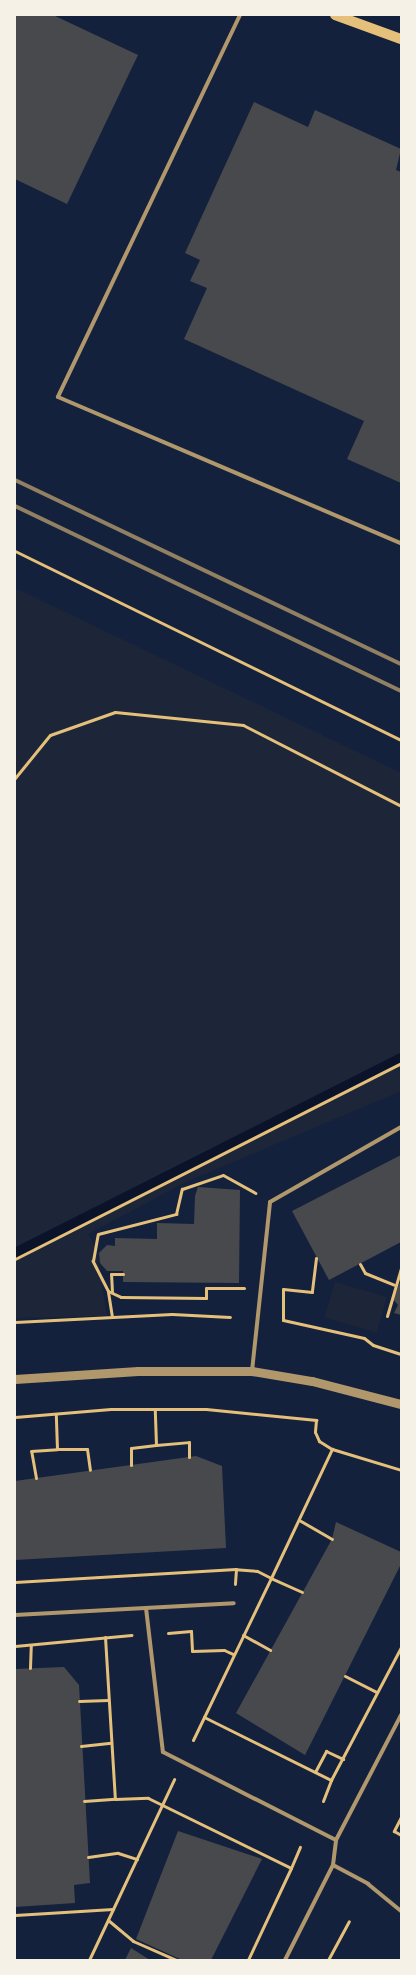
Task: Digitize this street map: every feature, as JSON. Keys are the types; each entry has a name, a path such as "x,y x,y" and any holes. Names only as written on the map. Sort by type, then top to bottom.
{"main road":[{"path":"335,15 401,39"}],"street":[{"path":"15,1379 138,1371 252,1370 312,1381 401,1404"}],"lane":[{"path":"240,15 58,397 401,543"},
{"path":"252,1370 270,1202 401,1127"},
{"path":"15,1615 234,1603"},
{"path":"146,1608 163,1752 336,1840"},
{"path":"285,1960 333,1865 336,1840 401,1715"},
{"path":"333,1865 368,1884 401,1911"}],"path":[{"path":"15,551 401,740"},
{"path":"15,778 50,736 115,712 243,725 401,806"},
{"path":"15,1259 401,1063"},
{"path":"245,1288 206,1288 206,1298 121,1297 110,1292 93,1261 98,1234 176,1214 182,1189 223,1175 270,1202"},
{"path":"316,1258 312,1292 283,1289 283,1320 364,1338 373,1345 401,1354"},
{"path":"360,1264 366,1273 394,1286"},
{"path":"387,1316 394,1286 401,1268"},
{"path":"112,1316 111,1274 123,1274"},
{"path":"15,1322 172,1314 230,1317"},
{"path":"155,1409 156,1445"},
{"path":"15,1417 155,1409 206,1409 316,1420 314,1432 318,1441 332,1449 401,1470"},
{"path":"56,1414 57,1449"},
{"path":"131,1464 132,1448 189,1442 189,1456"},
{"path":"36,1478 31,1451 88,1449 90,1470"},
{"path":"193,1740 332,1449"},
{"path":"299,1520 332,1539"},
{"path":"234,1603 236,1569"},
{"path":"15,1582 236,1569 257,1571 302,1592"},
{"path":"185,1632 191,1631 192,1651 224,1650 234,1654"},
{"path":"15,1646 127,1635"},
{"path":"243,1635 270,1650"},
{"path":"105,1637 115,1799"},
{"path":"30,1668 31,1645"},
{"path":"323,1801 331,1780 401,1647"},
{"path":"344,1676 376,1692"},
{"path":"79,1701 108,1700"},
{"path":"204,1717 331,1780"},
{"path":"81,1746 111,1743"},
{"path":"315,1772 326,1752 343,1759"},
{"path":"89,1960 174,1779"},
{"path":"84,1801 148,1798 291,1868"},
{"path":"401,1817 394,1832 401,1835"},
{"path":"248,1960 300,1847"},
{"path":"88,1857 118,1853 136,1859"},
{"path":"15,1915 113,1909"},
{"path":"108,1920 133,1941 176,1960"},
{"path":"328,1960 349,1921"},
{"path":"341,1960 346,1960"}],"shaded area":[{"path":"15,588 401,773 401,1091 186,1182 88,1234 96,1248 107,1316 15,1318"},
{"path":"335,1282 387,1297 377,1332 325,1318"}],"building":[{"path":"15,15 53,15 138,55 67,204 15,179"},
{"path":"254,102 308,127 315,110 401,149 396,170 401,172 401,483 347,459 364,421 184,339 207,288 190,281 200,260 185,253"},
{"path":"401,1155 401,1242 329,1280 292,1211"},
{"path":"198,1187 240,1190 239,1283 123,1282 123,1271 107,1271 100,1263 99,1253 107,1245 115,1246 115,1238 157,1239 157,1223 194,1224 195,1196"},
{"path":"401,1280 401,1315 394,1313 398,1305 393,1299"},
{"path":"196,1456 222,1466 226,1548 15,1560 15,1481"},
{"path":"336,1522 401,1552 401,1564 305,1755 236,1713 332,1539"},
{"path":"64,1667 79,1685 90,1883 74,1885 75,1903 15,1907 15,1669"},
{"path":"178,1831 262,1859 211,1960 182,1960 136,1939"},
{"path":"131,1948 150,1960 125,1960"}],"waterway":[{"path":"15,1253 401,1058"}],"railway":[{"path":"15,480 401,664"},
{"path":"15,506 401,691"}]}
